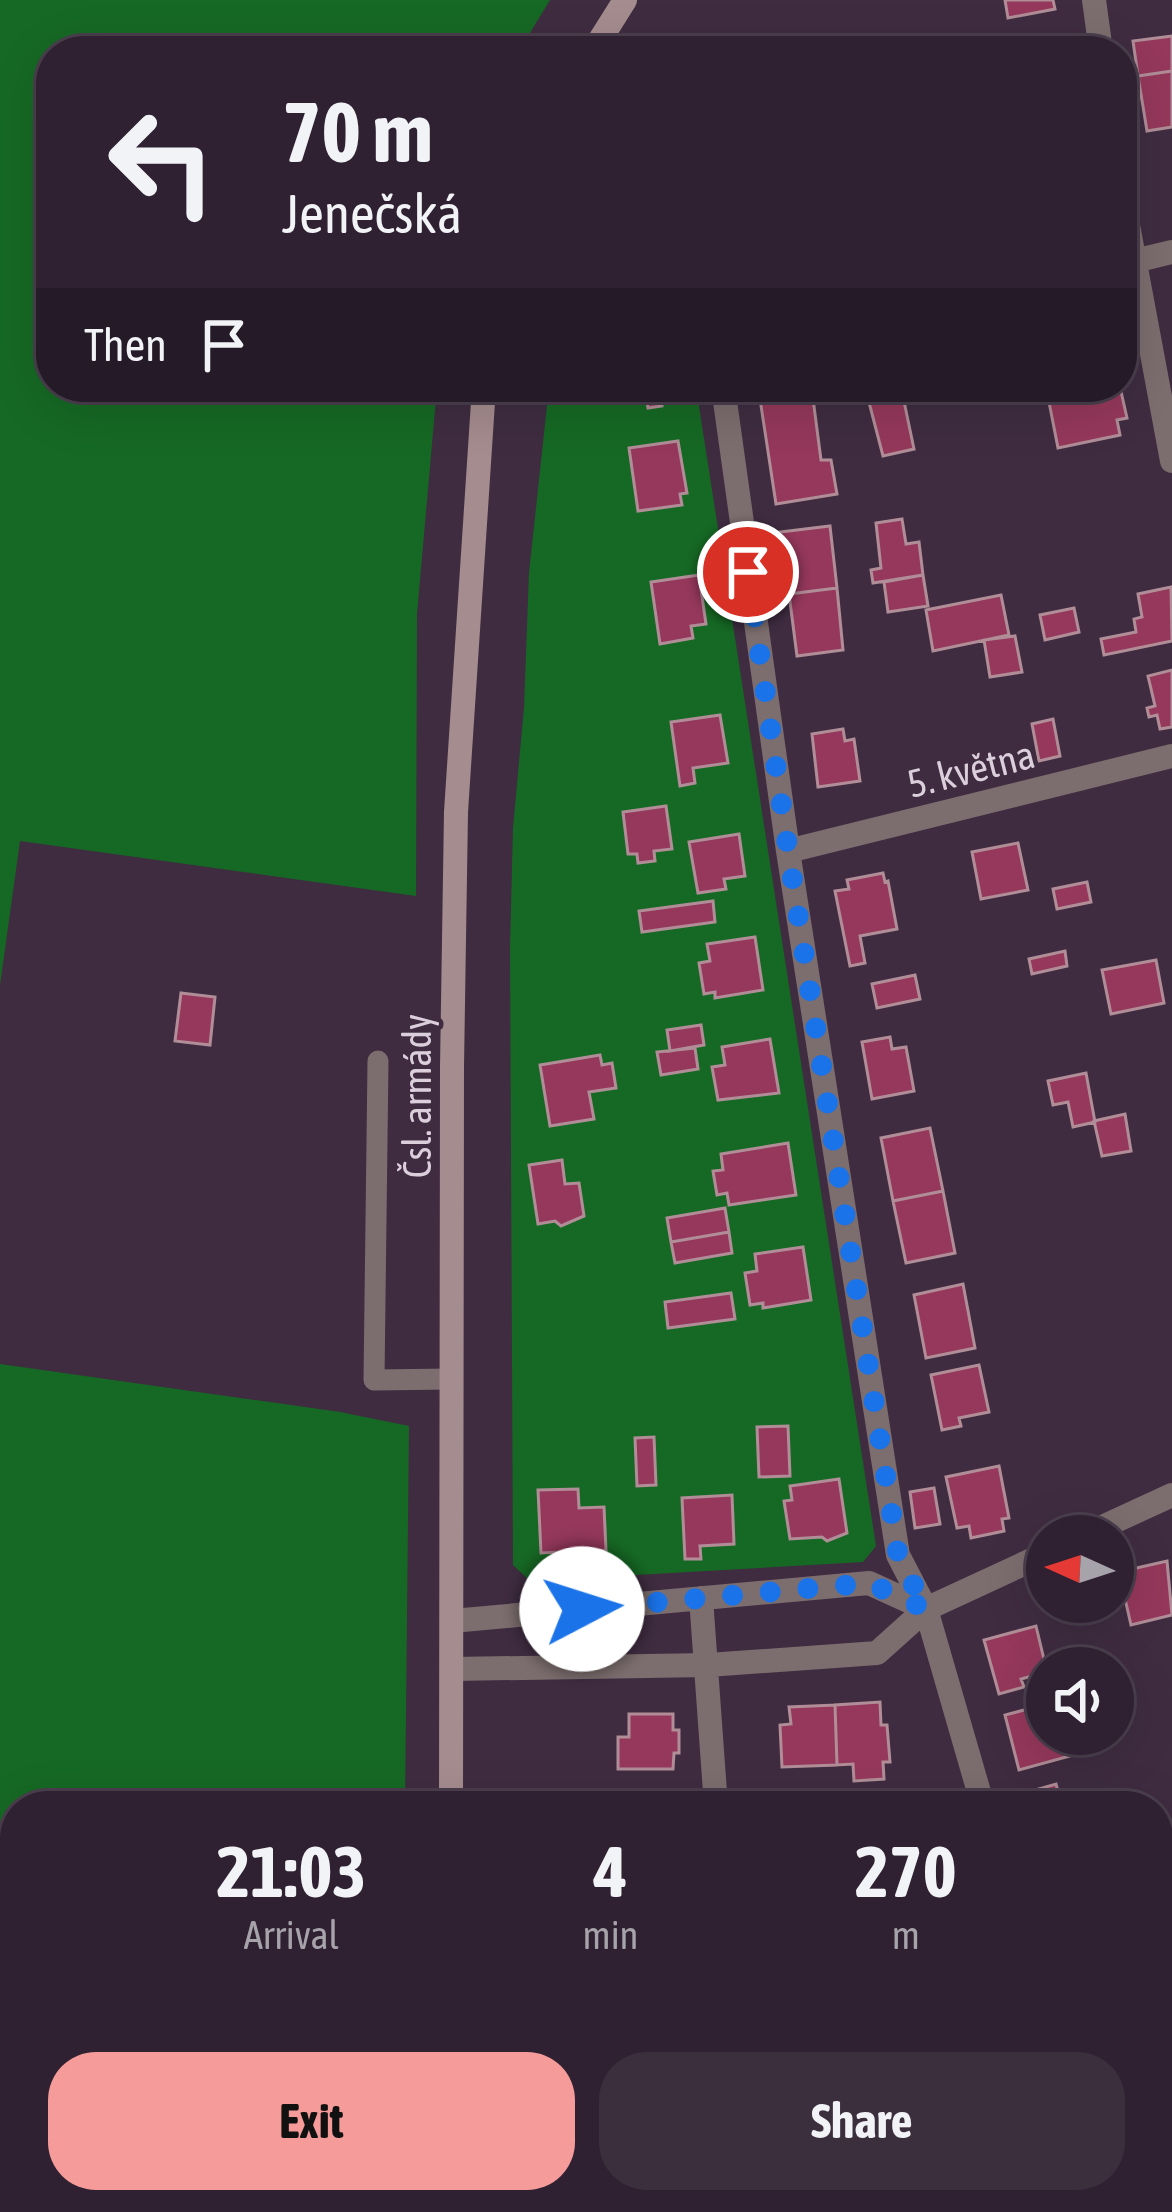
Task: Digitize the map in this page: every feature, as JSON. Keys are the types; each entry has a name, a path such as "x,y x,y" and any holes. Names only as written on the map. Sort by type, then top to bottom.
{"main road":[{"path":"602,36 625,0"},
{"name":"Čsl. armády","path":"451,1791 457,812 483,402"}],"street":[{"path":"1094,0 1099,36"},
{"path":"1137,260 1172,252"},
{"path":"1137,306 1172,461"},
{"path":"725,402 788,850 898,1555 926,1609 979,1791"},
{"name":"5. května","path":"788,850 1172,757"},
{"path":"1129,1515 1172,1495"},
{"path":"453,1669 708,1665 877,1653 926,1609 1026,1563"},
{"path":"452,1621 869,1583 926,1609"},
{"path":"701,1598 715,1791"}],"lane":[{"path":"378,1061 374,1380 452,1379"}],"green space":[{"path":"0,0 550,0 528,36 36,36 36,402 436,402 417,614 416,896 20,841 0,985"},
{"path":"547,402 698,402 876,1546 863,1562 530,1581 513,1565 510,948 529,573"},
{"path":"0,1364 409,1426 405,1791 0,1791"}],"building":[{"path":"1005,0 1053,0 1055,9 1008,18"},
{"path":"1172,36 1172,71 1138,76 1137,40"},
{"path":"1172,71 1172,127 1147,131 1138,76"},
{"path":"760,402 813,402 821,460 831,460 837,494 776,504"},
{"path":"869,402 904,402 914,449 883,456"},
{"path":"1049,402 1123,402 1127,418 1117,420 1120,435 1058,448"},
{"path":"678,441 687,493 680,494 682,505 638,511 629,448"},
{"path":"902,519 906,544 919,542 923,575 873,583 871,570 881,568 876,523"},
{"path":"830,526 837,588 789,594 780,532"},
{"path":"699,575 706,624 691,626 693,638 660,644 651,582"},
{"path":"923,575 928,606 888,612 884,582"},
{"path":"1171,587 1172,641 1104,655 1101,639 1136,632 1134,619 1142,617 1138,594"},
{"path":"837,588 843,650 797,656 789,594"},
{"path":"1001,595 1009,635 933,651 926,610"},
{"path":"1074,608 1079,632 1045,640 1040,615"},
{"path":"1015,636 1022,672 990,677 984,640"},
{"path":"1172,670 1172,727 1160,729 1157,715 1149,717 1147,708 1155,706 1148,676"},
{"path":"720,715 728,763 693,768 695,783 680,786 671,722"},
{"path":"1053,719 1060,756 1039,761 1032,724"},
{"path":"843,729 845,741 854,739 860,781 818,787 812,734"},
{"path":"666,806 672,849 654,851 655,861 638,863 637,854 628,854 623,812"},
{"path":"739,834 745,876 724,879 726,889 698,893 689,842"},
{"path":"1018,843 1028,890 981,899 972,852"},
{"path":"883,873 897,929 860,936 865,963 850,966 835,891 849,889 847,880"},
{"path":"1087,882 1091,902 1057,909 1053,889"},
{"path":"713,901 715,922 642,932 639,911"},
{"path":"755,937 763,990 715,998 715,992 704,994 699,963 710,961 707,944"},
{"path":"1065,951 1067,966 1032,974 1029,959"},
{"path":"1156,960 1164,1003 1111,1014 1102,970"},
{"path":"915,975 920,999 877,1008 872,984"},
{"path":"181,993 215,997 210,1045 175,1041"},
{"path":"701,1025 704,1045 670,1051 667,1030"},
{"path":"890,1037 892,1049 906,1047 914,1091 872,1099 862,1042"},
{"path":"770,1039 779,1093 718,1100 712,1067 725,1065 722,1047"},
{"path":"695,1048 698,1069 661,1075 657,1052"},
{"path":"600,1055 602,1065 612,1063 616,1088 589,1092 594,1119 550,1126 540,1065"},
{"path":"1086,1073 1095,1122 1073,1127 1068,1102 1053,1105 1048,1081"},
{"path":"1125,1114 1131,1151 1102,1156 1094,1121"},
{"path":"930,1128 943,1191 893,1201 881,1138"},
{"path":"788,1143 796,1195 729,1205 727,1193 717,1195 713,1171 723,1170 721,1154"},
{"path":"562,1160 565,1184 579,1183 584,1216 561,1226 555,1221 538,1224 529,1165"},
{"path":"943,1191 955,1253 906,1263 893,1201"},
{"path":"725,1208 729,1232 671,1242 667,1218"},
{"path":"729,1232 732,1253 675,1263 671,1242"},
{"path":"803,1247 811,1300 763,1308 763,1303 750,1305 745,1273 757,1271 755,1254"},
{"path":"963,1284 975,1348 926,1358 914,1295"},
{"path":"731,1293 735,1319 668,1328 665,1302"},
{"path":"979,1365 989,1412 959,1418 961,1426 942,1430 931,1375"},
{"path":"788,1426 790,1476 759,1477 757,1427"},
{"path":"654,1437 656,1485 637,1486 635,1438"},
{"path":"999,1466 1009,1518 1002,1519 1004,1531 971,1538 969,1526 957,1528 946,1477"},
{"path":"839,1479 847,1533 827,1541 822,1537 790,1539 784,1501 792,1500 790,1486"},
{"path":"934,1488 940,1524 915,1528 910,1492"},
{"path":"578,1489 579,1508 604,1507 606,1550 541,1553 538,1490"},
{"path":"732,1495 734,1544 700,1546 701,1559 685,1559 682,1498"},
{"path":"1167,1561 1172,1615 1131,1625 1134,1569"},
{"path":"1036,1626 1041,1647 1026,1647 1024,1687 999,1694 984,1640"},
{"path":"880,1702 890,1762 883,1762 884,1779 854,1781 853,1764 837,1765 835,1705"},
{"path":"835,1705 837,1765 782,1767 780,1725 791,1724 789,1707"},
{"path":"1026,1710 1026,1755 1070,1756 1019,1770 1005,1715"},
{"path":"629,1714 673,1714 679,1753 674,1753 673,1769 618,1769 618,1737 629,1737"},
{"path":"1056,1784 1058,1791 1035,1791"}],"route":[{"path":"582,1609 869,1583 926,1609 898,1555 748,572"}]}
